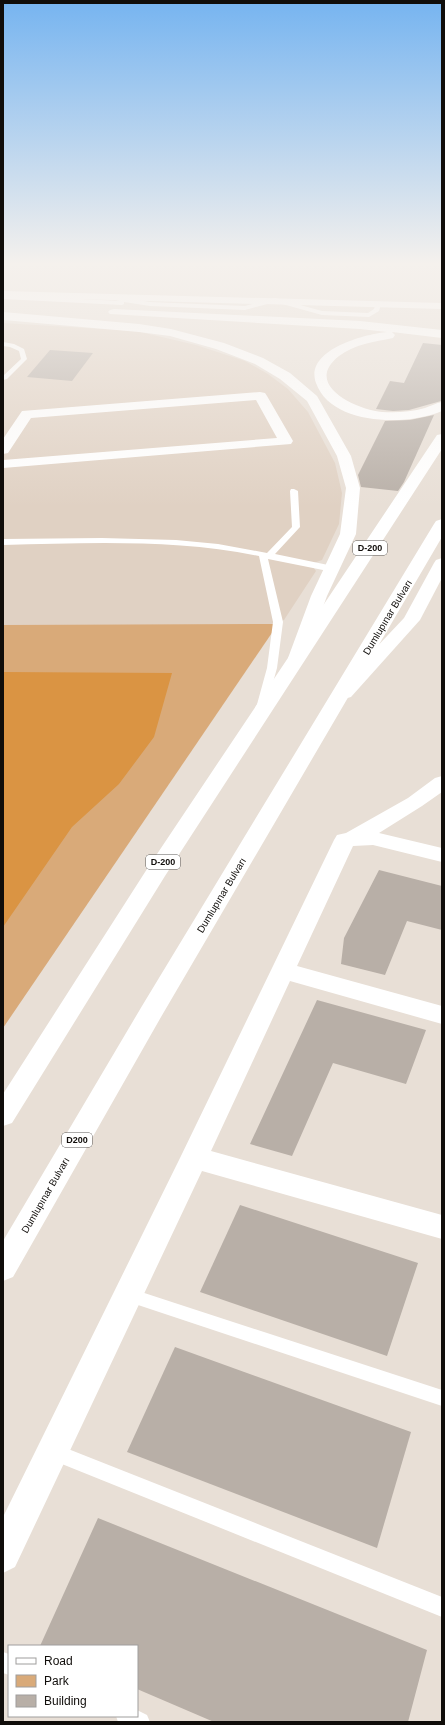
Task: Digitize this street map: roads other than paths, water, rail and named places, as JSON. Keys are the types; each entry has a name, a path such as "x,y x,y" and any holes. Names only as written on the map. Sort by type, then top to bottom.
{"main road":[{"path":"221,346 259,361 285,376 312,399 344,456 353,488 348,534 333,569 319,596 297,658"},
{"path":"347,346 329,358 321,373 322,382 327,392 346,407 368,413 394,416 429,412 442,406"},
{"path":"3,450 27,414 260,396 286,441 3,464"},
{"name":"D-200","path":"3,1116 155,874 442,438"},
{"name":"Dumlupınar Bulvarı","path":"3,1268 151,1012 442,524"},
{"path":"336,701 411,620 442,563"},
{"path":"351,839 415,802 442,782"},
{"path":"3,1556 345,840 373,838 442,855"},
{"path":"283,970 442,1014"},
{"path":"194,1158 441,1221"}],"lane":[{"path":"5,378 24,359 22,350 15,346"},
{"path":"266,555 296,527 294,491"},
{"path":"3,542 122,540 201,544 266,555 333,569"},
{"path":"259,715 272,668 278,622 266,555"},
{"path":"128,1295 442,1398"},
{"path":"53,1452 442,1607"},
{"path":"128,1717 140,1722"}]}
